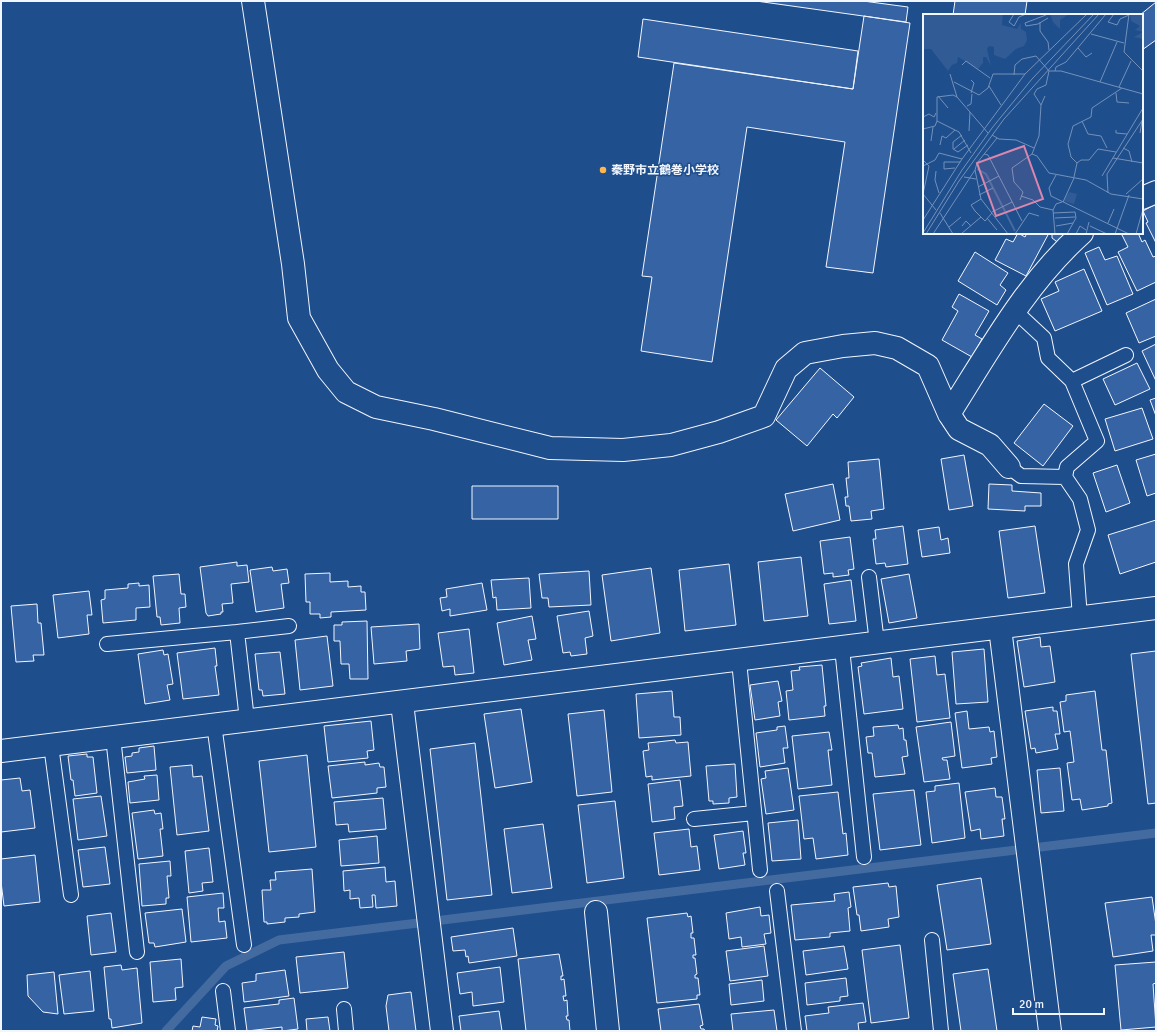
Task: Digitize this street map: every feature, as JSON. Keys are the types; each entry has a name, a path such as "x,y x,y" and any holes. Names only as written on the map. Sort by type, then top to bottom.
{"street":[{"path":"253,1 293,264 299,318 328,370 346,392 376,407 434,419 550,448 624,450 671,445 718,432 764,416 786,369 805,353 843,346 875,343 897,348 928,366 949,414 959,429 990,445 1009,467"},
{"path":"1143,198 1156,192"},
{"path":"949,414 1015,311 1062,251 1081,234"},
{"path":"1,751 247,720 402,703 1156,608"},
{"path":"1000,628 1050,1031"},
{"path":"402,703 442,1031"},
{"path":"596,912 608,1031"}],"lane":[{"path":"1015,311 1044,338 1048,358 1072,381 1097,441 1067,467 1065,477 1080,499 1088,530 1076,564 1080,618"},
{"path":"1072,381 1126,355"},
{"path":"1009,467 1021,476 1065,477"},
{"path":"869,577 877,643"},
{"path":"107,644 289,626"},
{"path":"237,632 247,720"},
{"path":"842,648 864,857"},
{"path":"739,661 760,870"},
{"path":"214,724 244,945"},
{"path":"112,737 137,952"},
{"path":"51,744 71,895"},
{"path":"694,819 754,813"},
{"path":"778,891 794,1031"},
{"path":"932,940 941,1031"},
{"path":"223,991 228,1031"},
{"path":"344,1009 346,1031"}],"building":[{"path":"756,1 863,1 908,7 906,22"},
{"path":"955,1 1027,1 1025,14 953,14"},
{"path":"1156,2 1156,40 1143,49 1143,14 1141,14"},
{"path":"864,16 910,23 873,273 826,267 845,142 747,127 712,362 641,351 652,277 642,276 674,63 853,89"},
{"path":"643,19 858,51 853,89 638,57"},
{"path":"1156,204 1156,243 1146,223 1148,222 1143,211"},
{"path":"1017,234 1025,237 1026,234 1048,234 1026,276 995,260 1006,239 1013,242"},
{"path":"1052,234 1071,234 1060,244 1052,238"},
{"path":"1138,234 1142,242 1145,240 1153,257 1156,256 1156,282 1137,291 1118,252 1128,247 1122,235"},
{"path":"1099,247 1105,260 1117,256 1133,294 1107,305 1085,253"},
{"path":"975,252 1008,273 1000,285 1006,290 997,305 958,281"},
{"path":"1084,269 1102,311 1055,331 1041,299 1059,291 1055,282"},
{"path":"959,294 989,311 975,335 982,339 972,357 942,340 958,311 952,307"},
{"path":"1156,299 1156,336 1139,343 1126,313"},
{"path":"1156,344 1156,381 1142,351"},
{"path":"1137,363 1150,389 1115,405 1103,379"},
{"path":"820,368 854,397 837,418 833,414 807,446 776,420"},
{"path":"1156,398 1156,416 1150,400"},
{"path":"1044,404 1073,426 1043,466 1014,443"},
{"path":"1142,408 1153,439 1115,451 1105,419"},
{"path":"1156,454 1156,493 1147,496 1136,460"},
{"path":"964,455 973,506 949,510 941,459"},
{"path":"879,459 884,509 871,511 872,519 851,521 849,506 846,506 845,497 848,497 846,478 849,478 848,462"},
{"path":"1117,465 1130,503 1106,512 1093,473"},
{"path":"833,484 840,520 793,531 785,494"},
{"path":"989,484 1012,485 1012,491 1041,493 1041,506 1025,506 1025,511 988,509"},
{"path":"472,486 558,486 558,519 472,519"},
{"path":"1156,520 1156,562 1120,574 1108,535"},
{"path":"903,526 908,564 886,567 885,563 876,564 873,539 876,539 875,530"},
{"path":"1035,526 1045,593 1008,598 999,531"},
{"path":"939,527 941,540 948,538 950,553 922,557 918,530"},
{"path":"850,537 854,569 848,570 849,575 833,577 833,573 824,574 820,541"},
{"path":"801,557 808,616 764,621 758,562"},
{"path":"237,562 237,566 247,565 249,582 231,584 233,603 222,604 223,612 221,612 221,614 208,616 206,613 200,567"},
{"path":"729,564 736,625 685,631 679,570"},
{"path":"272,567 273,571 287,569 289,583 281,584 284,608 256,612 250,570"},
{"path":"651,568 660,633 611,641 602,575"},
{"path":"589,571 591,605 549,607 548,598 542,598 539,574"},
{"path":"330,573 330,582 348,581 348,587 361,586 361,592 365,592 366,610 331,612 331,617 320,618 320,614 310,614 310,602 306,602 305,574"},
{"path":"179,574 181,594 185,594 186,607 179,608 180,623 161,625 160,617 157,617 153,576"},
{"path":"909,574 917,618 889,623 881,579"},
{"path":"529,578 531,608 497,610 496,597 493,598 491,580"},
{"path":"851,580 856,621 829,624 824,584"},
{"path":"139,583 139,586 149,585 150,607 136,608 136,620 103,623 101,600 105,599 105,590 128,588 128,584"},
{"path":"482,583 487,610 450,616 450,609 442,611 440,598 447,597 446,589"},
{"path":"89,591 92,615 87,615 89,634 58,638 53,595"},
{"path":"37,604 38,623 41,623 44,655 33,655 34,661 16,662 11,606"},
{"path":"589,611 593,636 585,638 587,654 571,656 570,652 563,653 557,616"},
{"path":"532,616 536,639 528,640 532,660 504,665 497,623"},
{"path":"367,621 368,679 350,679 349,664 341,664 340,641 334,641 334,625 342,625 342,622"},
{"path":"419,624 420,649 406,651 407,661 374,664 371,627"},
{"path":"469,629 474,673 455,675 454,666 443,667 438,633"},
{"path":"327,636 333,686 300,690 295,640"},
{"path":"1040,637 1041,647 1050,646 1055,682 1024,687 1017,641"},
{"path":"215,648 217,666 215,666 219,695 183,699 177,653"},
{"path":"984,649 988,702 956,704 952,652"},
{"path":"163,650 164,655 168,654 173,684 167,685 170,700 145,704 138,654"},
{"path":"1156,651 1156,803 1148,804 1131,654"},
{"path":"280,652 285,694 263,696 262,690 259,690 255,654"},
{"path":"935,656 937,675 945,674 950,718 917,722 910,659"},
{"path":"891,658 893,677 899,676 903,709 864,714 858,667 862,666 861,663"},
{"path":"822,665 826,706 824,706 825,716 789,720 786,691 793,690 791,671 800,670 799,667"},
{"path":"778,681 782,701 778,702 780,716 755,720 750,685"},
{"path":"672,691 674,717 680,717 681,735 639,738 636,694"},
{"path":"1095,691 1102,750 1106,750 1112,803 1108,804 1108,806 1082,810 1080,799 1072,800 1067,763 1074,762 1070,731 1064,732 1060,702 1066,701 1066,695"},
{"path":"1053,707 1053,711 1057,711 1060,734 1055,734 1058,749 1036,753 1035,748 1031,749 1025,711"},
{"path":"521,709 532,782 495,788 484,714"},
{"path":"604,710 612,792 577,796 568,714"},
{"path":"967,711 969,729 989,727 990,732 994,731 997,757 991,758 992,764 962,768 955,713"},
{"path":"371,721 374,750 367,751 368,758 328,762 324,726"},
{"path":"951,722 955,756 942,758 943,760 947,760 950,779 924,782 916,727"},
{"path":"898,725 899,729 903,728 904,740 906,740 908,756 902,757 905,774 875,777 872,753 868,753 866,737 874,736 873,727"},
{"path":"785,726 788,748 783,748 785,763 760,767 756,733 777,730 777,727"},
{"path":"829,732 832,750 828,750 832,785 798,789 792,736"},
{"path":"675,740 676,743 688,742 691,776 652,780 652,776 646,777 643,751 649,750 648,743"},
{"path":"475,743 492,895 447,900 430,749"},
{"path":"154,746 156,770 127,773 125,757 132,756 132,753 139,752 139,748"},
{"path":"87,754 87,757 93,757 97,793 75,796 68,756"},
{"path":"307,755 316,847 269,852 259,761"},
{"path":"365,762 365,765 379,763 380,767 384,767 386,787 377,788 377,793 332,798 328,766"},
{"path":"735,764 737,797 729,798 729,803 713,804 713,801 709,801 706,766"},
{"path":"192,765 193,777 202,776 209,831 177,835 170,767"},
{"path":"788,768 794,810 766,814 761,779 766,778 765,771"},
{"path":"1060,768 1064,811 1041,813 1037,770"},
{"path":"157,775 159,800 130,803 128,782 145,779 144,776"},
{"path":"20,778 22,791 30,790 35,828 1,832 1,780"},
{"path":"680,780 683,806 674,807 675,819 652,822 648,784"},
{"path":"959,783 965,838 932,843 926,792 935,791 935,786"},
{"path":"995,788 996,797 1002,797 1005,819 1002,819 1004,836 981,839 980,829 971,831 965,792"},
{"path":"914,790 921,845 880,850 873,794"},
{"path":"838,792 843,834 846,833 848,855 816,859 813,838 804,839 799,796"},
{"path":"101,796 107,836 78,840 73,799"},
{"path":"383,798 386,829 349,832 348,824 336,825 334,802"},
{"path":"615,801 624,878 587,883 578,805"},
{"path":"154,810 155,814 161,813 163,829 160,829 163,856 138,859 132,813"},
{"path":"798,820 801,859 772,861 768,823"},
{"path":"543,824 552,888 512,893 504,829"},
{"path":"689,829 691,847 697,846 700,870 659,875 654,833"},
{"path":"743,831 746,853 743,853 745,865 719,869 714,835"},
{"path":"377,836 379,863 341,866 339,840"},
{"path":"105,847 110,884 83,887 78,850"},
{"path":"209,848 213,882 202,883 203,891 189,893 185,851"},
{"path":"35,855 40,902 4,906 1,882 1,859"},
{"path":"170,861 171,876 167,876 169,898 166,898 166,904 142,906 139,864"},
{"path":"385,867 386,882 395,881 397,906 376,908 375,895 372,895 373,907 360,908 359,898 350,899 350,890 344,891 343,871"},
{"path":"312,869 315,912 299,914 299,917 285,918 285,922 267,924 267,922 264,922 262,890 271,890 270,880 276,880 275,872"},
{"path":"981,878 991,944 947,950 937,885"},
{"path":"888,883 889,887 896,886 899,917 888,919 889,927 861,931 853,887"},
{"path":"849,892 851,907 848,908 850,931 830,933 830,937 795,940 791,905 835,901 834,894"},
{"path":"223,893 224,908 218,908 219,922 225,921 227,938 191,942 187,897"},
{"path":"1152,897 1156,925 1156,935 1151,935 1153,951 1113,957 1105,903"},
{"path":"760,907 761,916 769,915 771,933 764,934 766,944 742,947 741,937 729,939 726,913"},
{"path":"182,909 186,942 155,947 154,943 149,943 145,913"},
{"path":"111,913 116,952 91,955 87,916"},
{"path":"687,913 688,917 691,916 693,933 691,933 691,938 694,938 696,955 693,955 693,958 695,958 697,974 695,975 695,978 698,978 700,995 697,995 697,999 657,1003 647,918"},
{"path":"513,928 517,956 469,963 465,950 453,951 451,937"},
{"path":"900,945 909,1018 871,1023 862,950"},
{"path":"764,946 768,976 730,981 726,951"},
{"path":"844,946 848,969 806,975 803,951"},
{"path":"344,952 348,988 300,993 296,957"},
{"path":"559,954 563,976 561,976 561,980 564,979 566,996 563,996 564,1001 567,1000 568,1016 566,1016 567,1020 569,1020 570,1031 526,1031 518,959"},
{"path":"181,959 183,987 175,988 176,1000 153,1002 150,962"},
{"path":"1156,962 1156,983 1153,984 1156,1027 1121,1030 1115,965"},
{"path":"121,965 122,970 137,968 142,1023 112,1028 111,1019 109,1019 104,967"},
{"path":"500,967 504,1002 473,1006 472,992 460,994 457,973"},
{"path":"988,969 997,1031 961,1031 953,974"},
{"path":"285,970 289,996 244,1002 242,983 256,981 256,974"},
{"path":"90,971 94,1011 64,1014 59,975"},
{"path":"54,972 58,1014 43,1012 28,996 27,975"},
{"path":"846,978 848,996 840,997 840,1001 807,1005 805,983"},
{"path":"762,980 764,1001 731,1005 729,984"},
{"path":"411,992 416,1031 389,1031 386,1006 388,995"},
{"path":"294,998 298,1029 282,1031 282,1027 247,1031 244,1008 279,1004 279,1000"},
{"path":"863,1003 866,1022 858,1023 859,1031 807,1031 805,1016 829,1013 828,1007"},
{"path":"699,1004 703,1025 700,1026 701,1029 704,1029 705,1031 661,1031 658,1009"},
{"path":"774,1010 777,1031 733,1031 731,1014"},
{"path":"499,1011 502,1031 461,1031 459,1016"},
{"path":"202,1017 216,1019 215,1025 218,1026 217,1031 192,1031 193,1026 200,1027"},
{"path":"328,1017 330,1031 307,1031 306,1019"}],"waterway":[{"path":"166,1031 226,966 279,940 1156,833"}],"place":[{"name":"秦野市立鶴巻小学校","path":"603,170"}]}
